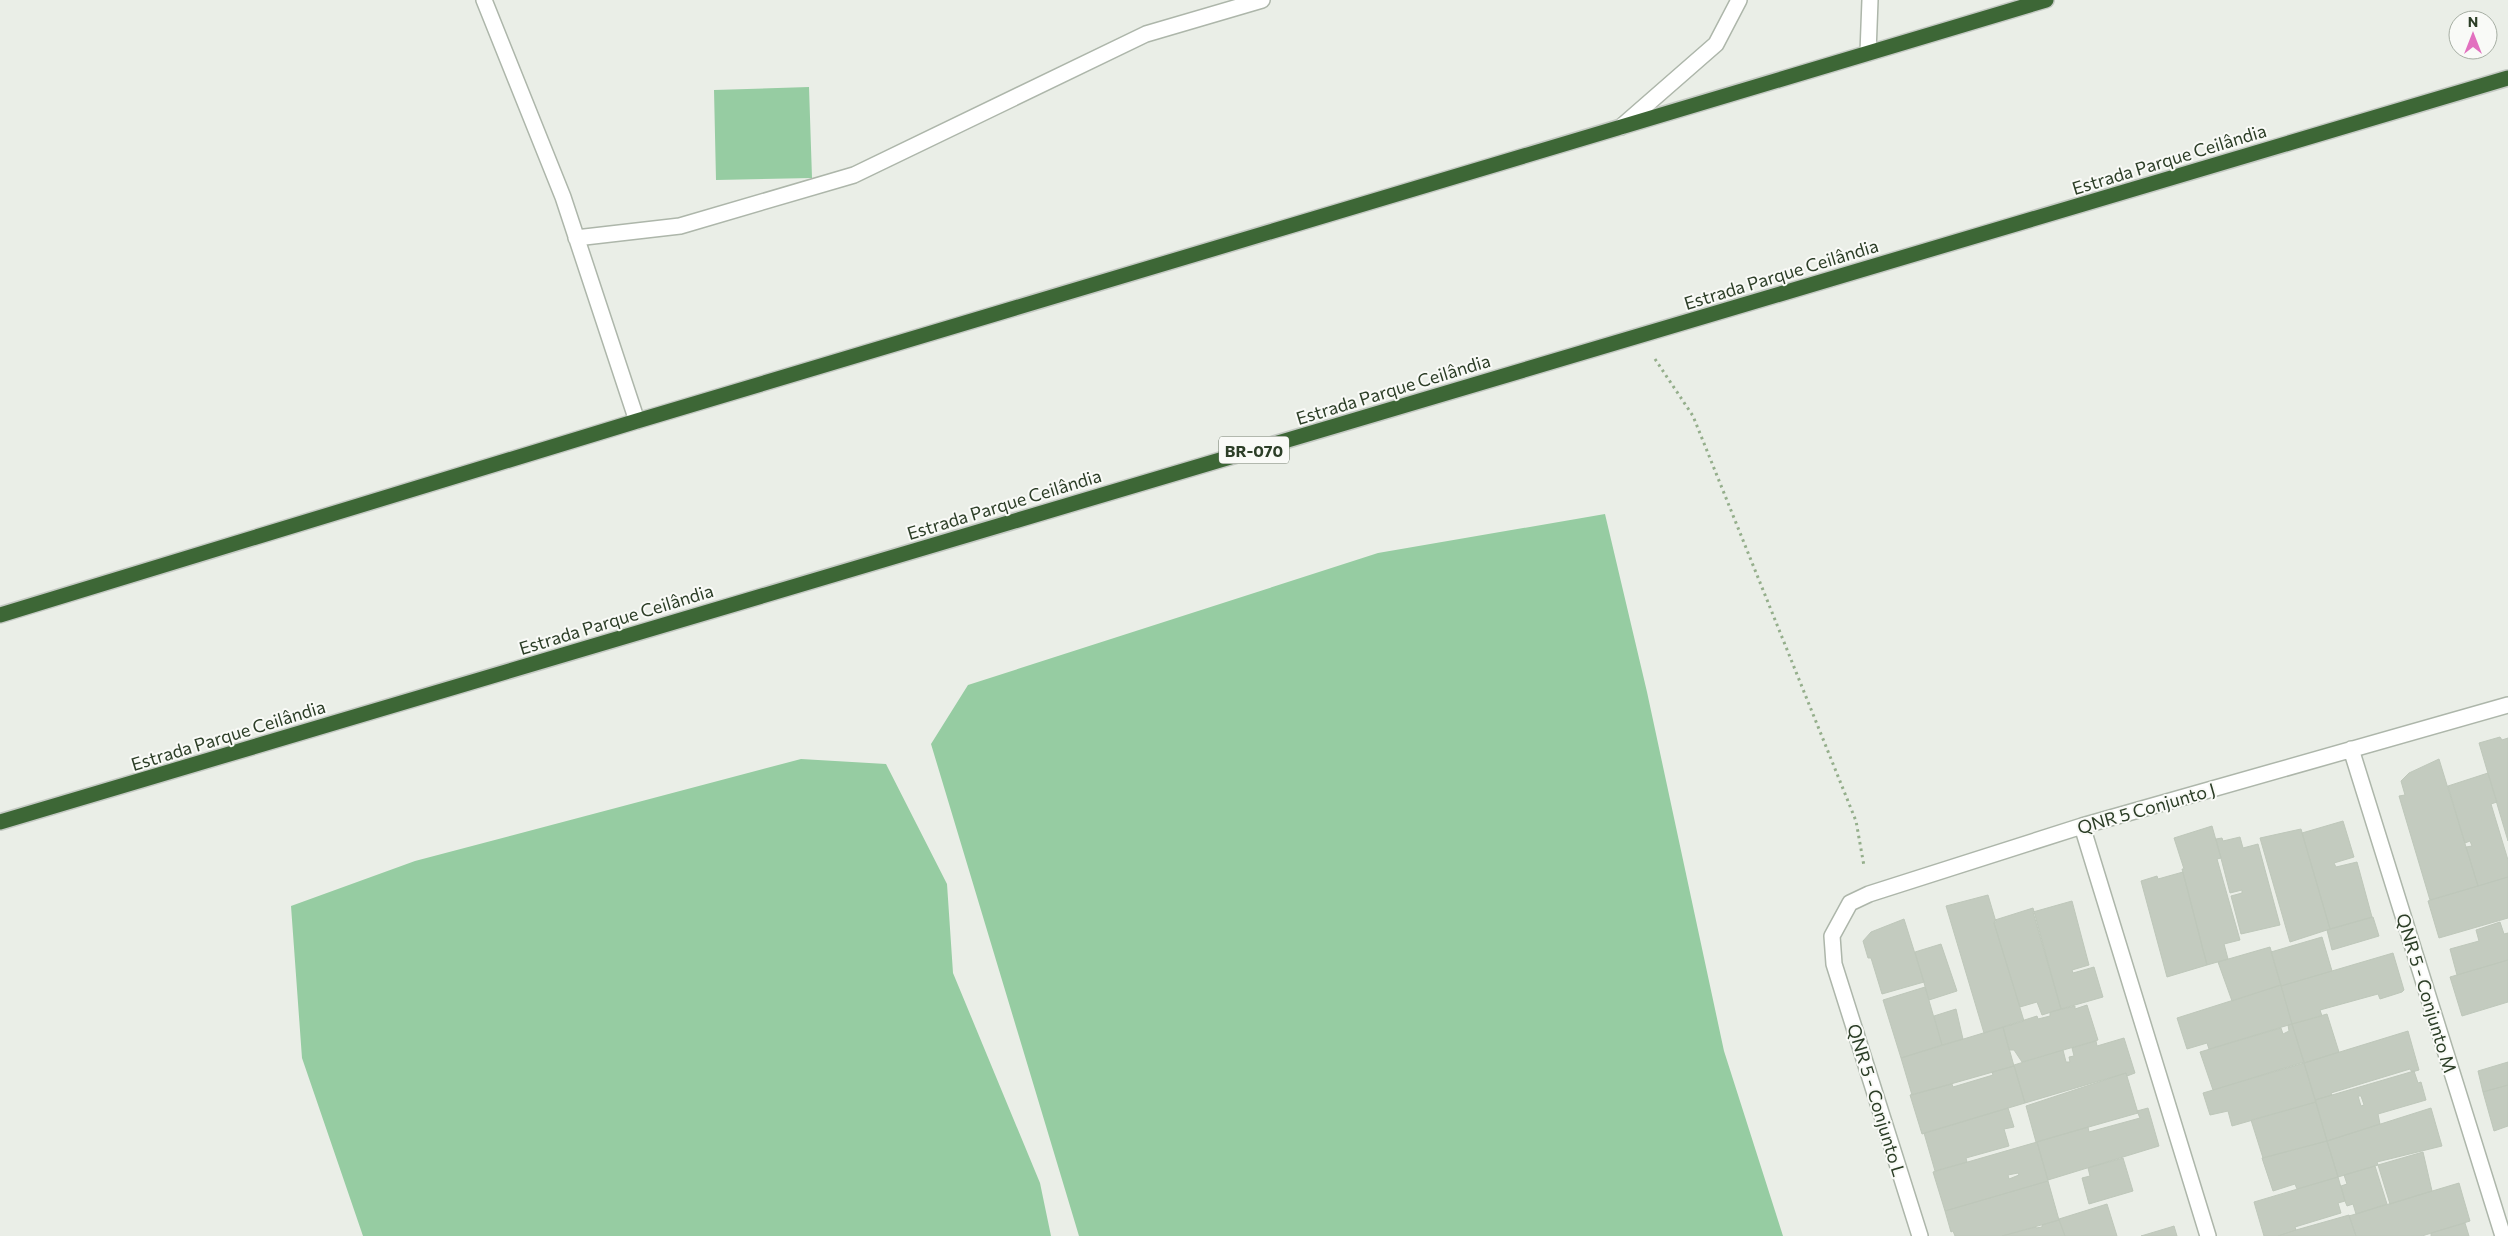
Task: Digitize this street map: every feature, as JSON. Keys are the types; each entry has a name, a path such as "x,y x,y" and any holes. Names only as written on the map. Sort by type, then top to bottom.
{"highway":[{"path":"0,615 2046,0"},
{"name":"Estrada Parque Ceilândia","path":"0,822 2508,78"}],"street":[{"path":"484,0 563,197 637,422"},
{"path":"576,238 680,226 854,175 1146,34 1262,0"},
{"path":"1621,127 1716,44 1739,0"},
{"path":"1868,53 1870,0"},
{"name":"QNR 5 Conjunto J","path":"1834,964 1832,936 1850,903 1869,894 2082,826 2508,705"},
{"name":"QNR 5 - Conjunto M","path":"2351,749 2503,1236"},
{"path":"2082,826 2208,1236"},
{"name":"QNR 5 - Conjunto L","path":"1834,964 1920,1236"}],"path":[{"path":"1640,336 1693,416 1856,821 1869,894"}],"shaded area":[{"path":"809,87 812,178 716,180 714,90"},
{"path":"1605,514 1647,692 1724,1051 1783,1236 1079,1236 931,744 968,685 1378,553"},
{"path":"801,759 886,764 947,884 953,973 1040,1183 1051,1236 363,1236 302,1058 291,906 415,861"}],"building":[{"path":"2500,737 2502,740 2508,738 2508,841 2479,743"},
{"path":"2439,759 2478,886 2430,900 2399,796 2405,795 2401,781 2409,773"},
{"path":"2488,773 2497,802 2491,804 2508,860 2508,877 2478,886 2466,847 2472,846 2470,841 2465,843 2448,786"},
{"path":"2343,821 2354,857 2334,863 2336,867 2357,862 2372,917 2330,929 2302,833"},
{"path":"2212,826 2221,858 2217,859 2240,940 2224,944 2228,959 2207,965 2182,869 2184,869 2174,838"},
{"path":"2301,829 2330,929 2290,942 2260,838"},
{"path":"2240,837 2243,848 2258,844 2280,925 2241,934 2231,896 2242,893 2242,890 2230,893 2216,839 2222,838 2223,841"},
{"path":"2183,872 2207,965 2167,977 2141,881 2157,876 2158,879"},
{"path":"2508,877 2508,918 2439,938 2428,901"},
{"path":"1988,895 1996,922 1994,923 2024,1021 1984,1033 1946,906"},
{"path":"2072,901 2089,965 2072,970 2073,973 2094,967 2103,997 2061,1009 2033,912"},
{"path":"2033,908 2061,1009 2042,1015 2037,1002 2020,1007 1994,923 1995,920"},
{"path":"2373,917 2379,936 2332,950 2327,930"},
{"path":"1904,919 1924,982 1882,994 1871,958 1868,958 1863,941 1871,932"},
{"path":"2500,922 2504,934 2508,933 2508,960 2457,975 2450,949 2479,941 2476,930"},
{"path":"2322,937 2332,971 2281,986 2271,952"},
{"path":"1941,944 1957,991 1929,1000 1915,952"},
{"path":"2270,947 2281,985 2232,1001 2218,962"},
{"path":"2393,953 2404,990 2402,992 2380,999 2378,994 2320,1010 2322,1016 2292,1024 2281,986"},
{"path":"2508,960 2508,1002 2462,1016 2450,977"},
{"path":"2281,985 2292,1024 2209,1049 2207,1043 2187,1049 2177,1018"},
{"path":"1925,987 1942,1045 1901,1058 1883,1000"},
{"path":"2087,1005 2098,1040 2022,1062 2014,1050 2009,1050 2003,1027 2011,1024 2011,1026 2012,1024 2037,1016 2038,1019 2050,1016 2050,1012 2075,1006 2075,1009"},
{"path":"1956,1009 1963,1039 1942,1045 1934,1016"},
{"path":"2327,1014 2339,1052 2304,1063 2292,1024"},
{"path":"2292,1024 2304,1062 2213,1090 2200,1052 2281,1028 2283,1034 2289,1031 2288,1025"},
{"path":"2003,1027 2014,1066 1912,1095 1901,1058"},
{"path":"2408,1031 2419,1070 2412,1072 2410,1069 2331,1093 2332,1095 2315,1100 2304,1063"},
{"path":"2124,1038 2135,1073 2127,1076 2126,1073 2025,1103 2014,1065 2063,1050 2066,1062 2070,1062 2069,1057 2074,1056 2072,1048 2096,1041 2097,1046"},
{"path":"2508,1062 2508,1085 2483,1092 2478,1071"},
{"path":"2304,1063 2316,1102 2232,1126 2228,1111 2210,1115 2203,1093"},
{"path":"2014,1066 2025,1103 1922,1134 1910,1095 1952,1084 1953,1087 1993,1075 1992,1072"},
{"path":"2414,1071 2418,1083 2421,1082 2426,1100 2378,1114 2380,1124 2327,1141 2315,1100","holes":["2358,1096 2361,1096 2364,1105 2361,1106"]},
{"path":"2126,1073 2138,1113 2036,1142 2026,1106"},
{"path":"2508,1085 2508,1126 2494,1131 2483,1092"},
{"path":"2316,1102 2327,1141 2263,1158 2251,1120"},
{"path":"2008,1108 2014,1127 2004,1129 2009,1146 1966,1158 1967,1162 1935,1171 1924,1133"},
{"path":"2148,1108 2159,1146 2048,1180 2037,1142 2088,1127 2089,1132 2140,1118 2137,1111"},
{"path":"2431,1108 2442,1146 2377,1162 2378,1165 2338,1177 2327,1141"},
{"path":"2327,1141 2338,1177 2297,1189 2295,1184 2273,1191 2262,1158"},
{"path":"2037,1142 2048,1181 1945,1211 1933,1172","holes":["2018,1173 2019,1175 2009,1179 2008,1175"]},
{"path":"2423,1152 2432,1191 2390,1204 2378,1165"},
{"path":"2123,1158 2133,1191 2089,1204 2082,1178 2090,1176 2088,1168"},
{"path":"2375,1166 2387,1204 2356,1214 2353,1204 2347,1206 2345,1201 2341,1186 2347,1184 2344,1175"},
{"path":"2338,1177 2345,1201 2338,1203 2341,1213 2295,1227 2296,1230 2278,1236 2264,1236 2254,1202"},
{"path":"2048,1181 2059,1220 2002,1236 1955,1236 1953,1231 1951,1232 1945,1211"},
{"path":"2459,1183 2470,1221 2422,1236 2356,1236 2349,1216"},
{"path":"2107,1204 2117,1236 2065,1236 2059,1219"},
{"path":"2349,1215 2356,1236 2278,1236 2296,1230"},
{"path":"2059,1220 2065,1236 2002,1236 2042,1227 2042,1225"},
{"path":"2465,1223 2469,1236 2431,1236 2431,1233"},
{"path":"2174,1226 2177,1236 2141,1236"}]}
